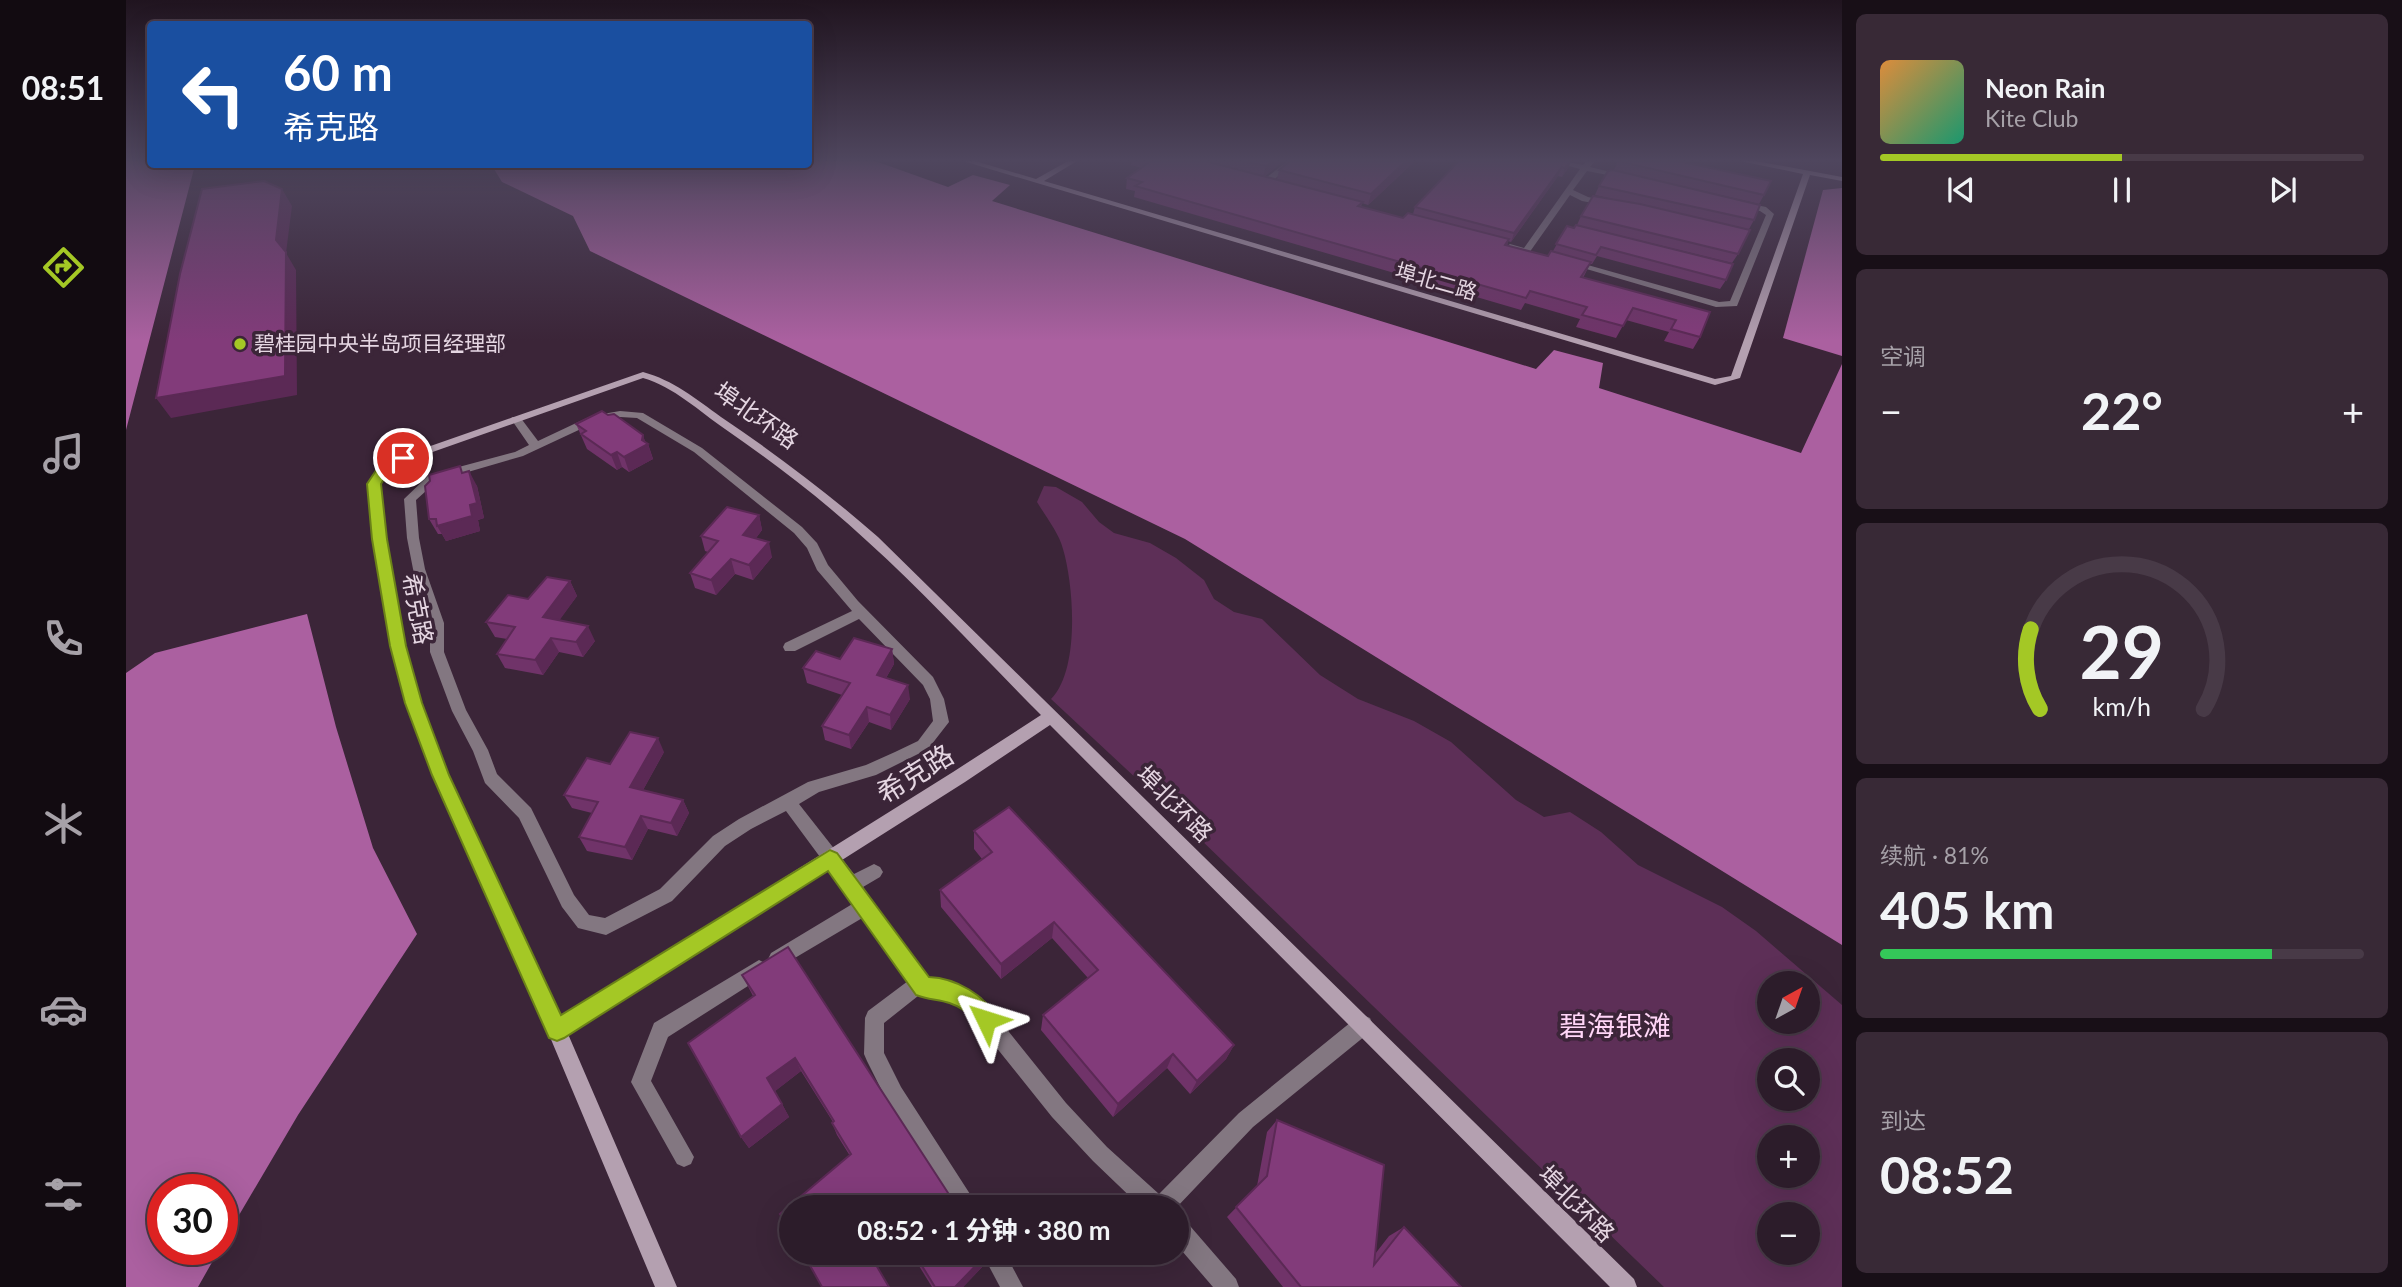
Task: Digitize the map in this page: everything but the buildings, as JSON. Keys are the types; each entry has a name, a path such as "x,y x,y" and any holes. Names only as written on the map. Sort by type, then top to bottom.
{"street":[{"name":"埠北二路","path":"1168,221 1705,381 1721,382 1735,378 1790,221"},
{"path":"1565,262 1719,305 1734,304 1756,236 1767,221"},
{"path":"1526,251 1546,222 1560,226"},
{"path":"1501,244 1539,254"},
{"path":"1733,268 1746,272"},
{"name":"希克路","path":"665,383 653,377 635,376 393,463 378,475 374,484 379,539 398,646 414,703 446,787 557,1030 666,1287"},
{"name":"埠北环路","path":"665,383 776,460 842,510 1626,1287"},
{"path":"620,414 639,415 698,450 798,530 813,546 822,567 862,612 928,681 937,699 941,722 923,745 870,770 814,787 745,824 719,841 666,895 606,926 583,922 568,901 525,813 491,778 480,750 459,711 437,652 437,623 419,569 410,499 433,478 498,461 595,418 620,414"},
{"path":"516,419 536,446"},
{"path":"789,647 862,612"},
{"name":"希克路","path":"557,1030 1050,717"},
{"path":"788,802 851,884 923,987"},
{"path":"851,884 874,872"},
{"path":"684,1157 641,1082 662,1030 866,906"},
{"path":"960,1195 894,1094 874,1054 875,1018 915,987 942,988 974,1004 1059,1110 1100,1154 1145,1195"},
{"path":"1172,1195 1246,1121 1363,1025"},
{"path":"1189,1242 1228,1287"},
{"path":"1000,1265 1012,1287"}],"green space":[{"name":"碧海银滩","path":"1044,486 1056,487 1082,502 1099,522 1114,533 1150,543 1176,558 1204,580 1214,599 1234,612 1262,619 1320,675 1358,699 1414,721 1451,742 1516,800 1544,817 1570,812 1601,832 1638,865 1722,907 1756,931 1802,971 1757,971 1757,1034 1820,1034 1820,986 1842,1005 1842,1287 1664,1287 1168,808 1051,699 1067,669 1072,627 1067,565 1055,531 1037,502"}],"shaded area":[{"path":"126,221 180,221 126,430"},
{"path":"575,221 1057,221 1536,369 1554,350 1603,363 1599,388 1801,453 1842,364 1842,945 1185,539 590,251"},
{"path":"1815,221 1842,221 1842,356 1783,338"},
{"path":"307,614 336,727 373,848 417,934 298,1115 238,1217 238,1174 147,1174 147,1265 210,1265 198,1287 126,1287 126,673 155,653"}],"place":[{"name":"碧桂园中央半岛项目经理部","path":"240,344"}],"route":[{"path":"403,458 384,469 374,484 379,539 398,646 414,703 440,775 557,1030 830,859 851,884 923,987 942,988 974,1004 986,1020"}]}
